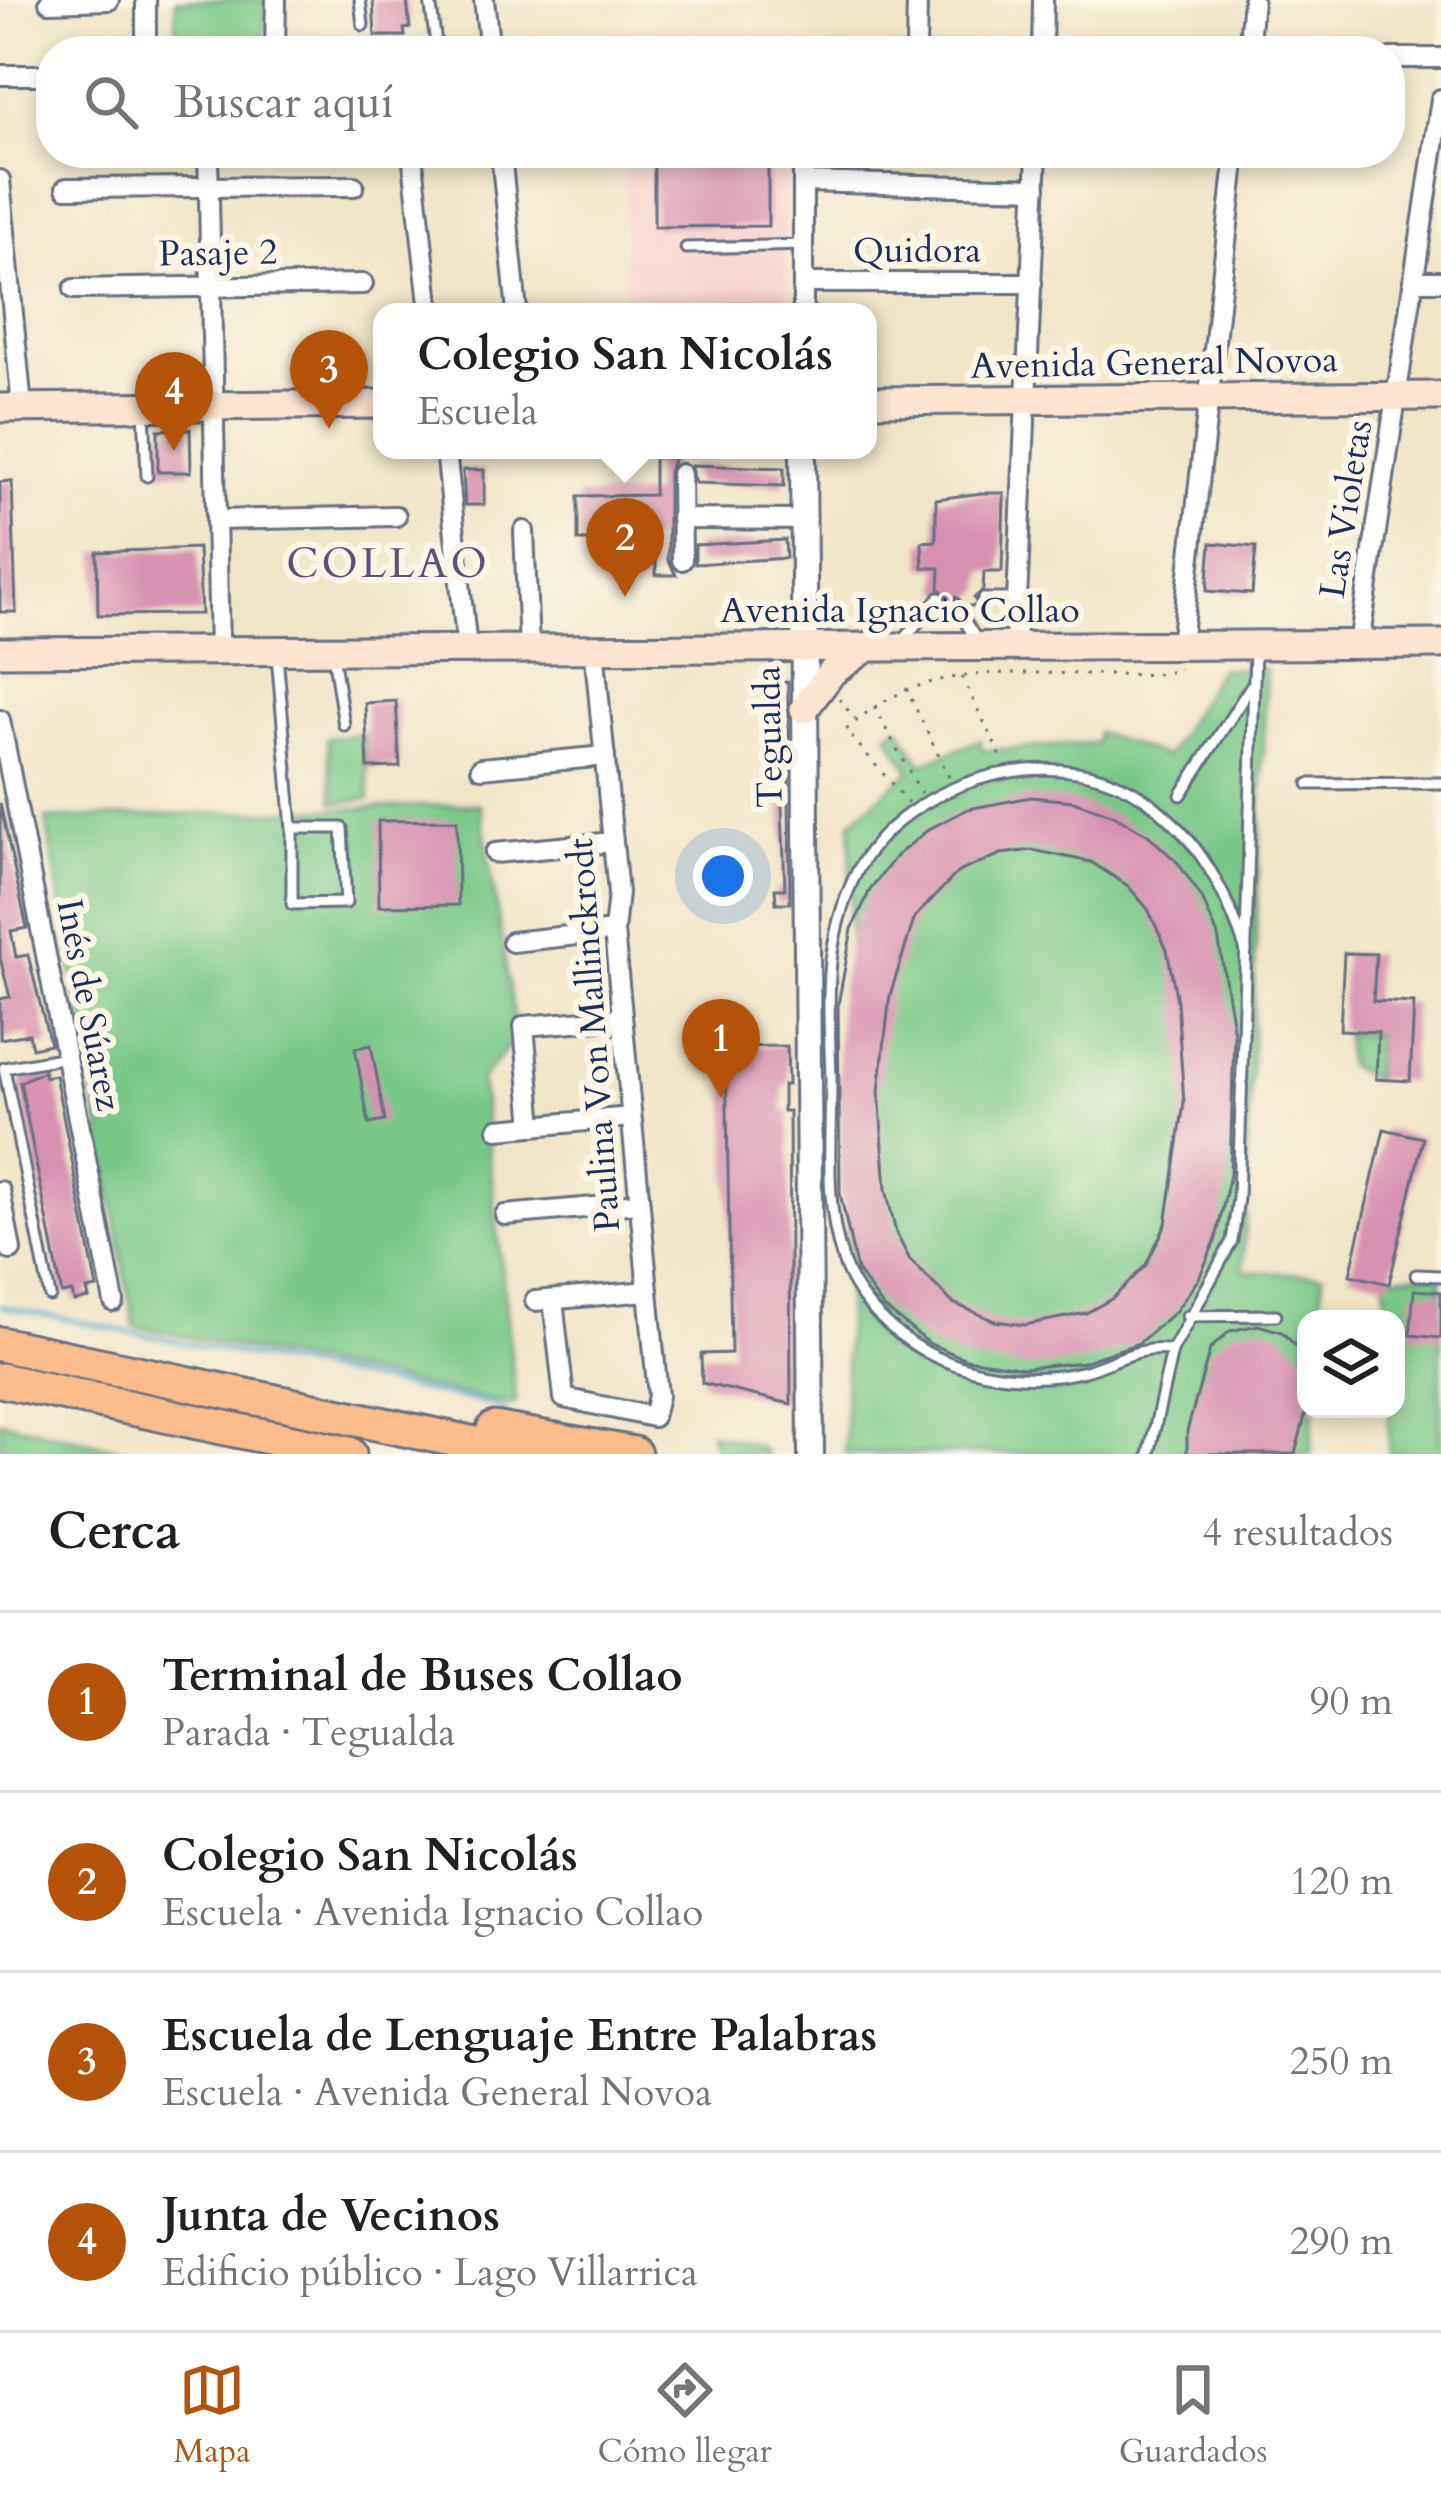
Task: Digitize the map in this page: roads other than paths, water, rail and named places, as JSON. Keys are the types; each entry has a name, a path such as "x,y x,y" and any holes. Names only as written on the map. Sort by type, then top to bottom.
{"highway":[{"path":"0,1341 523,1454"},
{"path":"0,1380 349,1454"},
{"path":"268,1400 392,1412 634,1454"}],"main road":[{"name":"Avenida General Novoa","path":"877,400 1441,396"},
{"path":"11,408 373,404"},
{"name":"Avenida Ignacio Collao","path":"0,652 1441,644"},
{"path":"804,709 824,680 869,646"}],"street":[{"path":"49,2 109,0"},
{"path":"146,0 148,36"},
{"path":"275,36 276,0"},
{"path":"484,0 488,36"},
{"path":"916,36 917,0"},
{"path":"1042,36 1043,0"},
{"path":"1249,36 1253,0"},
{"path":"1405,58 1441,58"},
{"path":"0,75 36,75"},
{"name":"Las Violetas","path":"1359,644 1413,281 1436,170 1441,99"},
{"path":"208,168 219,650"},
{"path":"414,168 429,303"},
{"path":"503,168 516,303"},
{"path":"803,168 803,303"},
{"path":"1015,646 1037,168"},
{"path":"1181,645 1234,168"},
{"path":"0,180 11,408"},
{"path":"803,182 1036,188"},
{"path":"66,188 354,186"},
{"path":"1413,281 1441,281"},
{"name":"Quidora","path":"803,283 1031,283"},
{"name":"Pasaje 2","path":"74,289 362,284"},
{"path":"447,459 467,649"},
{"name":"Tegualda","path":"803,459 811,1454"},
{"path":"681,473 682,560"},
{"path":"216,520 396,516"},
{"path":"681,519 804,520"},
{"path":"524,531 529,648"},
{"name":"Paulina Von Mallinckrodt","path":"594,648 618,893 614,932 658,1396 653,1417 564,1398 544,1300 648,1291"},
{"name":"Inés de Súarez","path":"0,720 114,1302"},
{"path":"481,768 605,756"},
{"path":"495,854 613,842"},
{"path":"512,942 614,932"},
{"path":"533,1126 524,1026 622,1018"},
{"path":"498,1130 631,1117"},
{"path":"0,1191 10,1250"},
{"path":"506,1215 639,1203"}],"lane":[{"path":"360,0 363,25"},
{"path":"430,0 435,36"},
{"path":"686,248 803,245"},
{"path":"144,404 147,476"},
{"path":"898,646 939,598"},
{"path":"983,599 1017,599"},
{"path":"955,606 981,646"},
{"path":"1149,1454 1172,1352 1187,1316 1232,1241 1238,1198 1255,645"},
{"path":"333,649 344,725"},
{"path":"277,650 292,828 292,904 346,904 342,828 292,828"},
{"path":"1181,795 1254,682"},
{"path":"1172,1352 1140,1351 1085,1371 1033,1380 932,1355 892,1331 844,1264 831,1206 831,960 844,902 865,858 916,811 953,787 1004,774 1049,771 1104,778 1145,799 1212,869 1246,951"},
{"path":"1309,784 1441,783"},
{"path":"50,1296 4,1068 66,1058"},
{"path":"1416,1275 1441,1276"},
{"path":"1187,1316 1276,1316"}],"waterway":[{"path":"0,1306 493,1405 507,1413"}],"place":[{"name":"Escuela de Lenguaje Entre Palabras","path":"329,429"},
{"name":"Junta de Vecinos","path":"174,451"},
{"name":"Colegio San Nicolás","path":"625,597"},
{"name":"Terminal de Buses Collao","path":"721,1098"}],"district":[{"name":"COLLAO","path":"388,563"}]}
